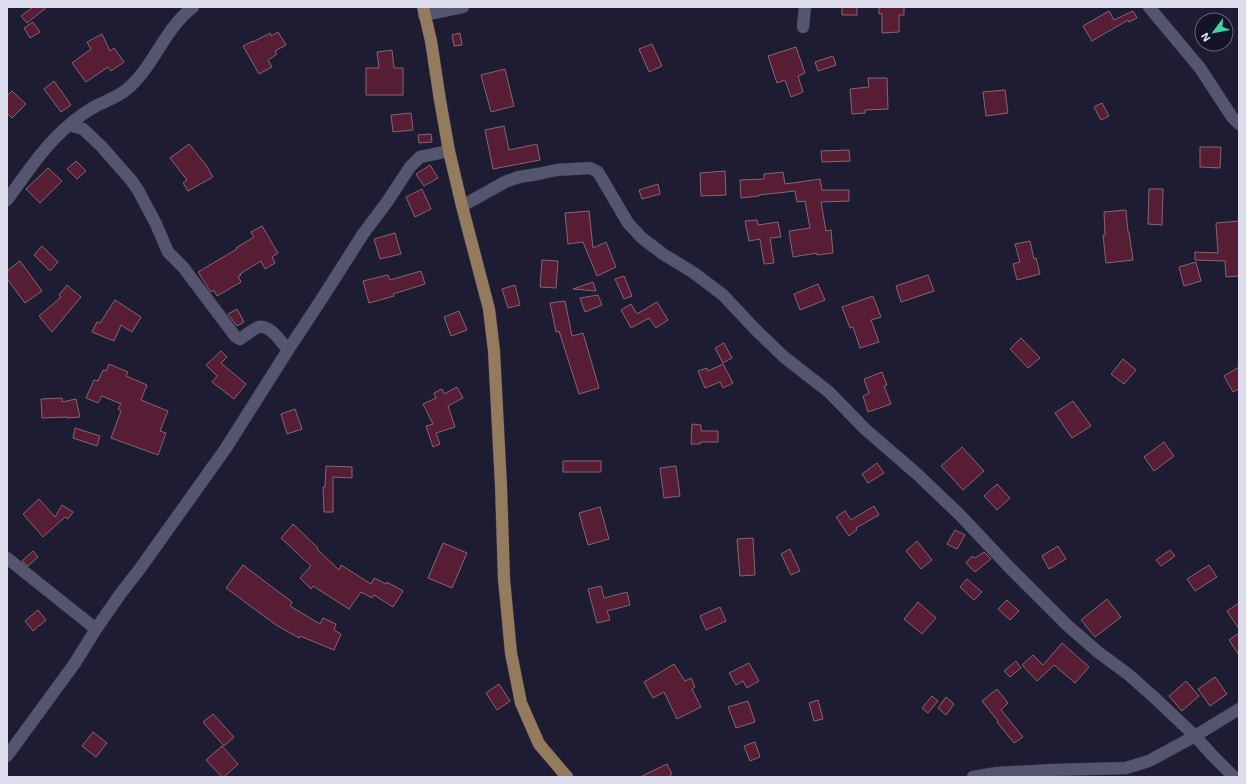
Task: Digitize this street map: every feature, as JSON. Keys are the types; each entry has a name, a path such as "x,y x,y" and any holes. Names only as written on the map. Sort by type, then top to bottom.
{"main road":[{"path":"423,11 431,41 449,150 489,309 494,350 501,478 504,579 511,653 521,703 539,744 567,777"}],"street":[{"path":"7,200 51,142 69,125 95,107 126,90 159,49 172,28 193,7"},
{"path":"423,11 463,7"},
{"path":"803,28 805,7"},
{"path":"1149,7 1200,68 1232,117 1239,124"},
{"path":"69,125 83,130 101,146 131,180 156,224 168,252 183,267 235,336 240,339 258,327 267,328 288,350"},
{"path":"7,756 75,663 121,593 226,448 363,234 387,202 410,167 420,158 449,150"},
{"path":"462,206 505,182 519,177 556,170 590,168 598,172 628,223 642,238 663,254 694,273 723,295 784,357 829,392 865,429 917,474 959,514 1067,625 1098,652 1129,675 1195,736 1234,777"},
{"path":"7,558 96,629"},
{"path":"973,777 1013,772 1126,768 1149,761 1195,736 1239,709"}],"building":[{"path":"33,7 47,7 27,23 21,16"},
{"path":"842,7 857,7 857,15 842,15"},
{"path":"879,7 904,7 904,15 899,15 899,32 882,33 882,14 879,14"},
{"path":"1109,11 1114,20 1133,11 1137,18 1129,22 1128,20 1092,41 1083,26"},
{"path":"33,22 40,32 30,38 24,28"},
{"path":"278,32 286,45 275,51 277,54 268,60 272,67 259,74 243,46 270,33 271,36"},
{"path":"460,33 462,45 454,46 452,35"},
{"path":"102,34 110,51 114,48 124,62 111,71 108,67 86,82 72,63 91,49 87,42"},
{"path":"652,44 662,66 649,72 639,49"},
{"path":"796,47 805,73 798,76 803,92 791,97 785,80 777,83 768,56"},
{"path":"392,50 394,68 403,68 403,95 366,95 366,68 379,68 377,52"},
{"path":"833,56 836,65 818,71 815,62"},
{"path":"505,69 514,106 491,112 481,75"},
{"path":"868,78 887,78 888,109 865,110 865,113 852,114 850,89 869,87"},
{"path":"54,81 71,105 61,112 44,89"},
{"path":"1005,90 1008,113 986,116 983,92"},
{"path":"12,91 26,104 12,118 7,113 7,96"},
{"path":"1102,103 1109,116 1101,120 1094,107"},
{"path":"411,113 413,130 393,132 391,115"},
{"path":"504,126 509,150 537,144 540,160 493,169 485,130"},
{"path":"431,134 432,142 419,143 418,135"},
{"path":"189,144 206,165 213,177 188,191 183,183 187,180 170,158"},
{"path":"1200,147 1221,147 1220,168 1200,167"},
{"path":"849,150 850,161 822,162 821,151"},
{"path":"76,161 86,171 77,179 67,169"},
{"path":"430,165 438,178 424,186 416,174"},
{"path":"48,168 62,181 40,203 26,189"},
{"path":"725,171 726,195 701,196 700,173"},
{"path":"783,172 785,184 820,179 822,190 849,190 849,201 821,202 826,231 831,230 833,253 817,255 817,253 793,257 789,231 810,228 805,201 797,202 795,191 741,198 740,180 764,179 764,174"},
{"path":"658,184 660,194 642,199 639,190"},
{"path":"422,189 431,209 415,217 406,197"},
{"path":"1149,189 1163,189 1162,225 1148,224"},
{"path":"1126,210 1133,260 1106,263 1103,235 1105,235 1104,212"},
{"path":"589,211 593,248 606,242 616,267 597,276 583,242 568,244 565,213"},
{"path":"757,220 758,225 778,222 781,237 770,238 774,263 764,264 760,239 749,241 745,221"},
{"path":"1239,221 1239,276 1226,277 1225,261 1195,260 1195,252 1218,253 1216,223"},
{"path":"262,226 278,253 272,257 275,263 265,269 261,261 238,276 241,282 217,296 214,290 211,292 198,272 254,237 251,232"},
{"path":"395,233 401,254 380,259 374,239"},
{"path":"1030,241 1034,259 1036,258 1040,274 1017,280 1013,264 1020,262 1015,244"},
{"path":"42,246 58,262 50,271 34,255"},
{"path":"542,260 558,261 556,288 540,287"},
{"path":"20,261 42,291 25,303 7,279 7,271"},
{"path":"1196,262 1201,281 1184,286 1179,267"},
{"path":"421,271 425,284 393,294 394,296 369,303 363,281 388,275 390,280"},
{"path":"928,275 934,291 901,302 896,286"},
{"path":"624,276 632,296 624,299 615,279"},
{"path":"593,282 596,291 573,289"},
{"path":"818,284 825,300 800,310 794,294"},
{"path":"67,285 81,297 52,332 39,316 61,297 59,295"},
{"path":"515,285 520,305 508,308 502,289"},
{"path":"598,295 602,305 585,312 580,298"},
{"path":"873,296 881,317 871,320 879,342 860,348 853,327 850,328 842,307"},
{"path":"115,300 141,317 132,332 121,325 114,341 92,332 97,322 100,323"},
{"path":"565,301 572,336 583,333 599,388 579,394 559,331 556,332 550,303"},
{"path":"657,302 668,320 656,328 649,318 631,328 621,310 631,304 637,314"},
{"path":"237,309 244,322 237,326 228,314"},
{"path":"459,311 467,330 451,336 444,317"},
{"path":"1021,338 1040,358 1028,368 1010,349"},
{"path":"724,343 732,358 723,363 715,348"},
{"path":"221,351 227,357 221,363 246,384 234,399 212,382 217,376 206,365"},
{"path":"1123,359 1136,370 1124,384 1111,374"},
{"path":"109,364 128,372 126,376 147,385 141,400 168,411 160,431 166,433 158,455 111,438 121,411 118,409 121,404 102,396 98,403 86,398 94,380 98,381 103,370 106,371"},
{"path":"723,364 733,383 723,388 720,382 705,388 698,371 707,368 708,371"},
{"path":"1239,367 1239,389 1233,392 1224,376"},
{"path":"882,372 887,385 884,386 891,404 868,412 863,396 869,393 864,379"},
{"path":"457,387 463,398 448,406 455,427 436,433 440,444 433,447 426,426 433,424 423,404 436,398 434,393 442,389 444,394"},
{"path":"62,398 62,402 76,399 80,417 42,418 41,399"},
{"path":"1073,401 1091,426 1072,438 1055,413"},
{"path":"295,409 302,429 287,434 281,414"},
{"path":"692,424 701,425 701,431 718,431 718,442 700,442 700,444 691,444"},
{"path":"75,428 100,436 97,446 73,438"},
{"path":"1164,442 1174,456 1154,471 1144,457"},
{"path":"962,447 984,471 963,490 941,466"},
{"path":"563,461 601,461 601,472 563,472"},
{"path":"877,463 884,473 868,483 862,474"},
{"path":"326,466 352,467 352,478 333,477 333,512 324,512 323,487 325,487"},
{"path":"676,466 680,496 664,498 660,468"},
{"path":"997,484 1010,498 997,510 984,496"},
{"path":"39,499 55,517 62,505 73,512 68,519 65,517 43,537 23,514"},
{"path":"874,506 879,515 856,528 857,530 849,536 836,517 845,511 851,520"},
{"path":"600,507 609,539 588,545 579,513"},
{"path":"293,524 339,570 341,565 371,584 374,578 386,584 387,582 403,591 393,607 374,595 372,598 361,592 349,609 313,586 311,589 300,578 311,566 281,538"},
{"path":"955,530 965,535 957,549 947,544"},
{"path":"753,538 755,575 740,576 737,539"},
{"path":"917,541 932,560 921,569 906,551"},
{"path":"443,543 467,553 452,588 428,578"},
{"path":"1058,546 1066,559 1049,569 1042,556"},
{"path":"790,549 800,571 791,575 781,554"},
{"path":"1170,550 1175,556 1161,566 1156,560"},
{"path":"33,551 38,557 28,566 22,561"},
{"path":"984,552 991,559 975,572 966,563 972,556 975,558"},
{"path":"243,565 292,602 290,606 320,624 323,618 336,624 334,630 341,634 334,650 300,636 299,638 276,625 226,588"},
{"path":"1209,565 1217,577 1195,591 1187,579"},
{"path":"967,579 982,592 974,600 960,587"},
{"path":"601,586 604,598 627,592 630,605 607,611 610,620 597,623 588,589"},
{"path":"1107,599 1121,617 1095,637 1081,620"},
{"path":"1007,600 1019,611 1010,620 998,609"},
{"path":"918,602 936,618 922,634 904,619"},
{"path":"1239,603 1239,629 1227,611"},
{"path":"720,607 726,621 706,630 700,616"},
{"path":"38,610 46,620 33,631 25,621"},
{"path":"1239,633 1239,655 1229,640"},
{"path":"1062,643 1089,667 1075,683 1054,665 1037,681 1022,665 1033,655 1043,665"},
{"path":"1016,661 1021,668 1010,677 1004,671"},
{"path":"749,663 759,681 747,688 743,681 736,685 729,673"},
{"path":"674,664 685,681 691,678 695,687 692,689 701,707 677,719 664,692 653,698 644,682"},
{"path":"1215,677 1227,694 1210,706 1198,689"},
{"path":"1186,681 1199,696 1182,711 1169,696"},
{"path":"499,684 510,701 497,710 486,693"},
{"path":"997,689 1008,703 1001,710 1023,737 1014,743 982,701"},
{"path":"932,696 938,701 928,713 922,708"},
{"path":"946,697 954,704 946,715 938,708"},
{"path":"818,700 823,719 814,721 809,703"},
{"path":"748,701 755,722 736,728 728,707"},
{"path":"213,714 234,737 224,746 203,722"},
{"path":"93,732 107,743 96,757 82,746"},
{"path":"755,742 760,757 750,761 744,746"},
{"path":"222,746 238,764 224,777 222,777 206,760"},
{"path":"667,764 672,774 670,774 671,777 640,777"}]}
